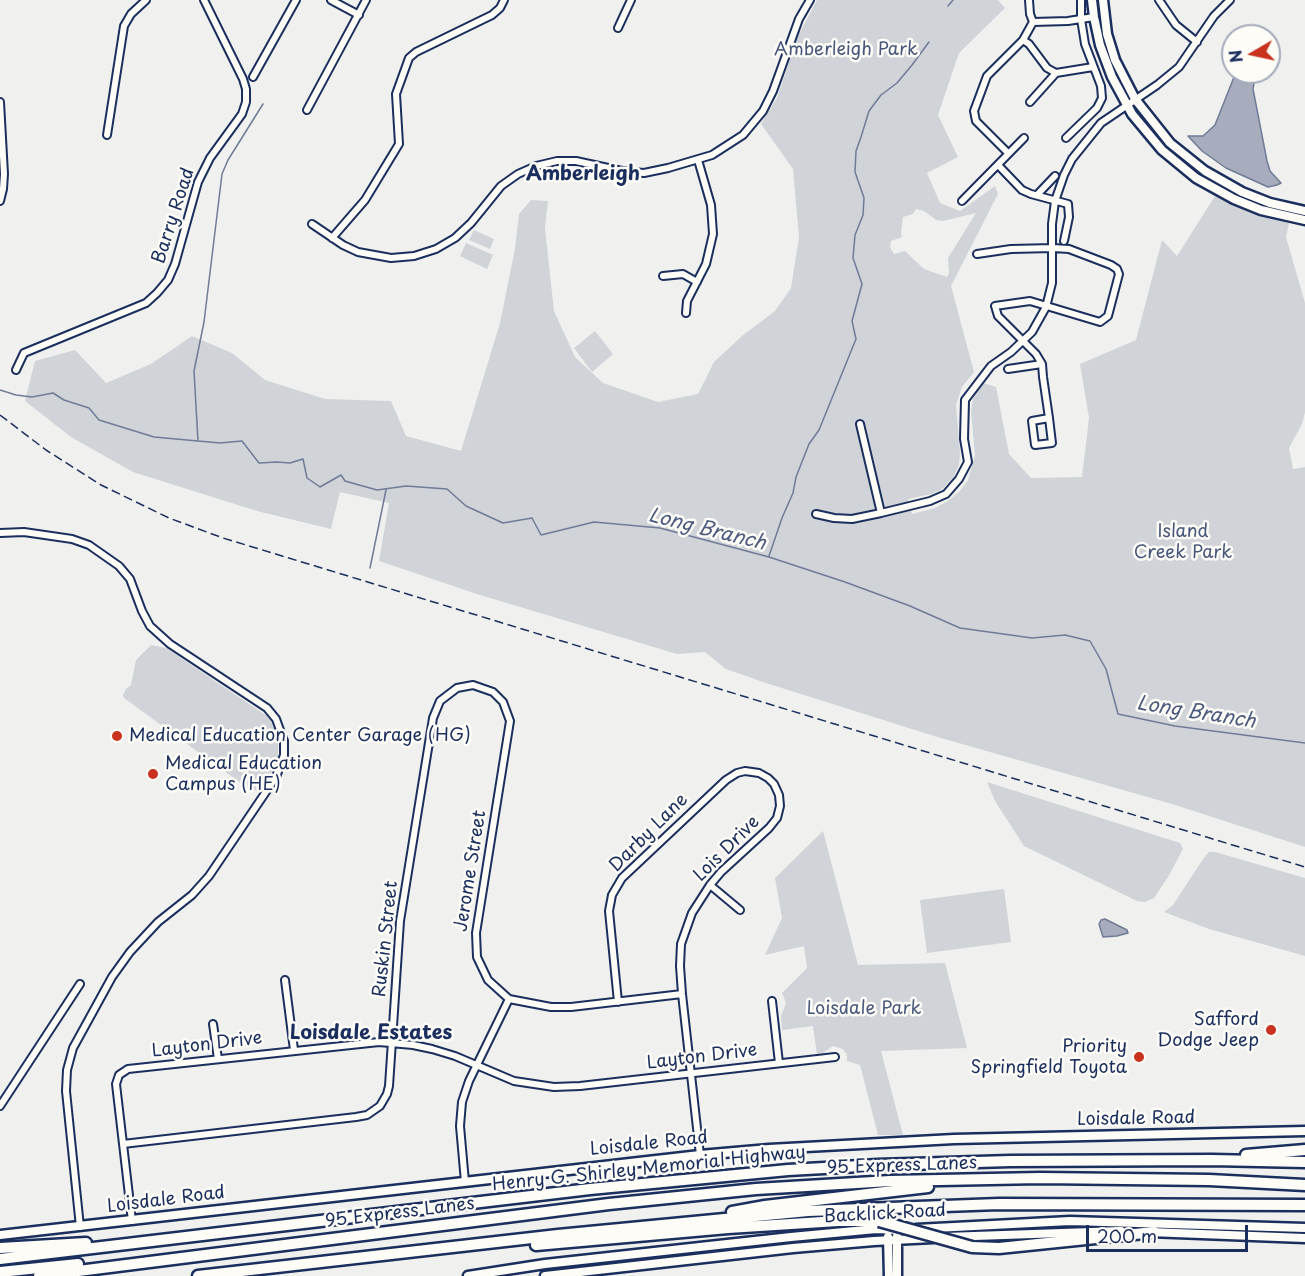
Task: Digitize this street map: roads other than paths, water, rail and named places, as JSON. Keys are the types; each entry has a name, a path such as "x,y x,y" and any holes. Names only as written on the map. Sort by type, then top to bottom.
{"highway":[{"path":"1212,1160 1305,1150"},
{"name":"Henry G. Shirley Memorial Highway","path":"0,1259 590,1189 767,1172 959,1162 1212,1160 1305,1162"},
{"path":"703,1220 765,1206 913,1188 1040,1178"},
{"name":"95 Express Lanes","path":"39,1276 597,1205 890,1181 1040,1178 1199,1180 1305,1185"},
{"path":"198,1276 703,1220 838,1210 999,1204 1305,1205"},
{"path":"404,1253 472,1252 728,1228 838,1221 888,1227 972,1247 999,1248 1154,1232"},
{"path":"0,1248 70,1243 128,1244"},
{"path":"0,1272 112,1261 156,1261"}],"main road":[{"path":"1092,0 1100,45 1112,77 1126,105 1162,150 1196,178 1234,199 1261,210 1305,220"},
{"path":"1103,0 1105,22 1115,60 1135,99 1170,143 1205,171 1256,198 1305,212"},
{"name":"Loisdale Road","path":"0,1235 700,1155 822,1145 1305,1131"},
{"name":"Backlick Road","path":"468,1276 544,1264 888,1227 1070,1221 1305,1227"},
{"path":"888,1227 897,1276"},
{"name":"Backlick Road","path":"545,1276 805,1247 892,1241 1092,1231 1305,1238"},
{"path":"889,1276 892,1241"}],"street":[{"path":"107,135 124,26 131,14 147,0"},
{"name":"Barry Road","path":"16,370 24,353 146,303 168,280 175,264 198,182 210,158 242,114 246,102 246,89 240,73 204,0"},
{"path":"253,77 296,0"},
{"path":"331,0 359,15"},
{"path":"307,110 366,0"},
{"path":"332,238 365,200 399,144 396,94 409,58 416,52 492,15 500,8 504,0"},
{"path":"618,28 631,0"},
{"path":"312,224 348,248 370,256 391,258 414,256 436,249 455,238 471,223 501,186 518,174 537,166 576,161 622,171 655,172 699,160 726,148 743,135 757,119 773,91 799,19 810,0"},
{"path":"1008,153 976,121 974,111 987,76 1023,40 1033,22 1029,0"},
{"path":"1066,138 1097,108 1102,98 1101,86 1093,67 1081,20 1081,0"},
{"path":"1160,0 1176,25 1197,42"},
{"path":"816,514 852,519 881,513 930,501 946,494 959,479 968,462 964,439 965,400 990,366 1023,341 1039,322 1046,307 1052,283 1052,224 1055,201 1064,175 1087,138 1101,123 1171,75 1185,60 1214,16 1230,0"},
{"path":"1033,22 1081,20 1094,17"},
{"path":"1023,40 1029,44 1047,68 1056,73 1093,67"},
{"path":"1030,102 1054,78 1056,73"},
{"path":"0,102 4,182 0,201"},
{"path":"1076,129 1087,138"},
{"path":"962,201 1024,138"},
{"path":"686,313 687,301 709,257 713,234 711,205 699,160"},
{"path":"998,165 1022,190 1068,204 1070,208 1064,241"},
{"path":"1037,195 1055,176"},
{"path":"977,254 1011,249 1069,249 1111,265 1119,274 1108,316 1100,322 1023,301 995,306 998,316 1036,354 1042,364 1049,418 1052,443 1035,445 1032,421 1049,418"},
{"path":"663,276 683,274 697,282"},
{"path":"1008,369 1042,364"},
{"path":"860,424 881,513"},
{"path":"0,533 24,532 72,539 89,546 119,566 134,586 142,611 150,626 170,644 267,708 276,718 284,741 284,755 276,777 209,876 192,895 158,922 130,952 112,977 73,1048 67,1070 66,1091 80,1227"},
{"name":"Ruskin Street","path":"123,1144 368,1115 380,1106 387,1094 400,921 433,717 437,705 447,693 466,686 477,686"},
{"name":"Jerome Street","path":"477,686 487,688 499,697 508,711 510,725 475,949 479,966 488,980 509,999"},
{"name":"Darby Lane","path":"618,1002 609,911 612,896 622,878 733,775 750,771 770,780"},
{"name":"Lois Drive","path":"700,1155 681,994 680,966 684,934 695,906 710,885 777,818 780,801 777,788 770,780"},
{"path":"710,885 740,910"},
{"path":"285,980 294,1050"},
{"path":"0,1106 80,984"},
{"path":"465,1182 460,1115 466,1090 509,999 551,1007 681,994"},
{"path":"772,1001 779,1063"},
{"path":"213,1024 218,1059"},
{"name":"Layton Drive","path":"132,1221 116,1084 121,1072 128,1069 363,1042 392,1043 432,1049 514,1081 554,1087 835,1057"}],"water":[{"path":"1231,84 1254,84 1267,161 1270,171 1281,183 1268,187 1226,168 1202,151 1188,136 1203,136 1215,125"},
{"path":"1105,919 1127,930 1128,933 1103,937 1099,924"}],"waterway":[{"path":"948,6 953,0"},
{"path":"769,556 809,444 819,430 856,339 852,321 862,284 853,258 855,235 863,215 864,198 855,172 856,151 869,111 881,95 897,83 929,42"},
{"path":"198,441 194,371 204,322 222,174 228,160 263,104"},
{"name":"Long Branch","path":"0,390 32,397 53,393 64,400 89,408 99,420 154,437 220,443 242,441 259,463 290,463 303,459 307,478 320,487 341,475 345,481 377,490 406,486 447,489 466,506 503,523 532,518 541,535 594,522 660,528 769,557 845,582 910,606 960,628 1032,638 1065,635 1090,641 1106,669 1118,714 1175,726 1305,743"},
{"path":"370,568 386,490"}],"railway":[{"path":"0,415 46,450 101,485 169,518 223,538 1305,867"}],"place":[{"name":"Medical Education Center Garage (HG)","path":"117,736"},
{"name":"Medical Education Campus (HE)","path":"153,774"},
{"name":"Safford Dodge Jeep","path":"1271,1030"},
{"name":"Priority Springfield Toyota","path":"1139,1057"}],"district":[{"name":"Amberleigh","path":"583,174"},
{"name":"Loisdale Estates","path":"371,1033"}],"park label":[{"name":"Amberleigh Park","path":"846,50"},
{"name":"Island Creek Park","path":"1183,542"},
{"name":"Loisdale Park","path":"864,1009"}]}
